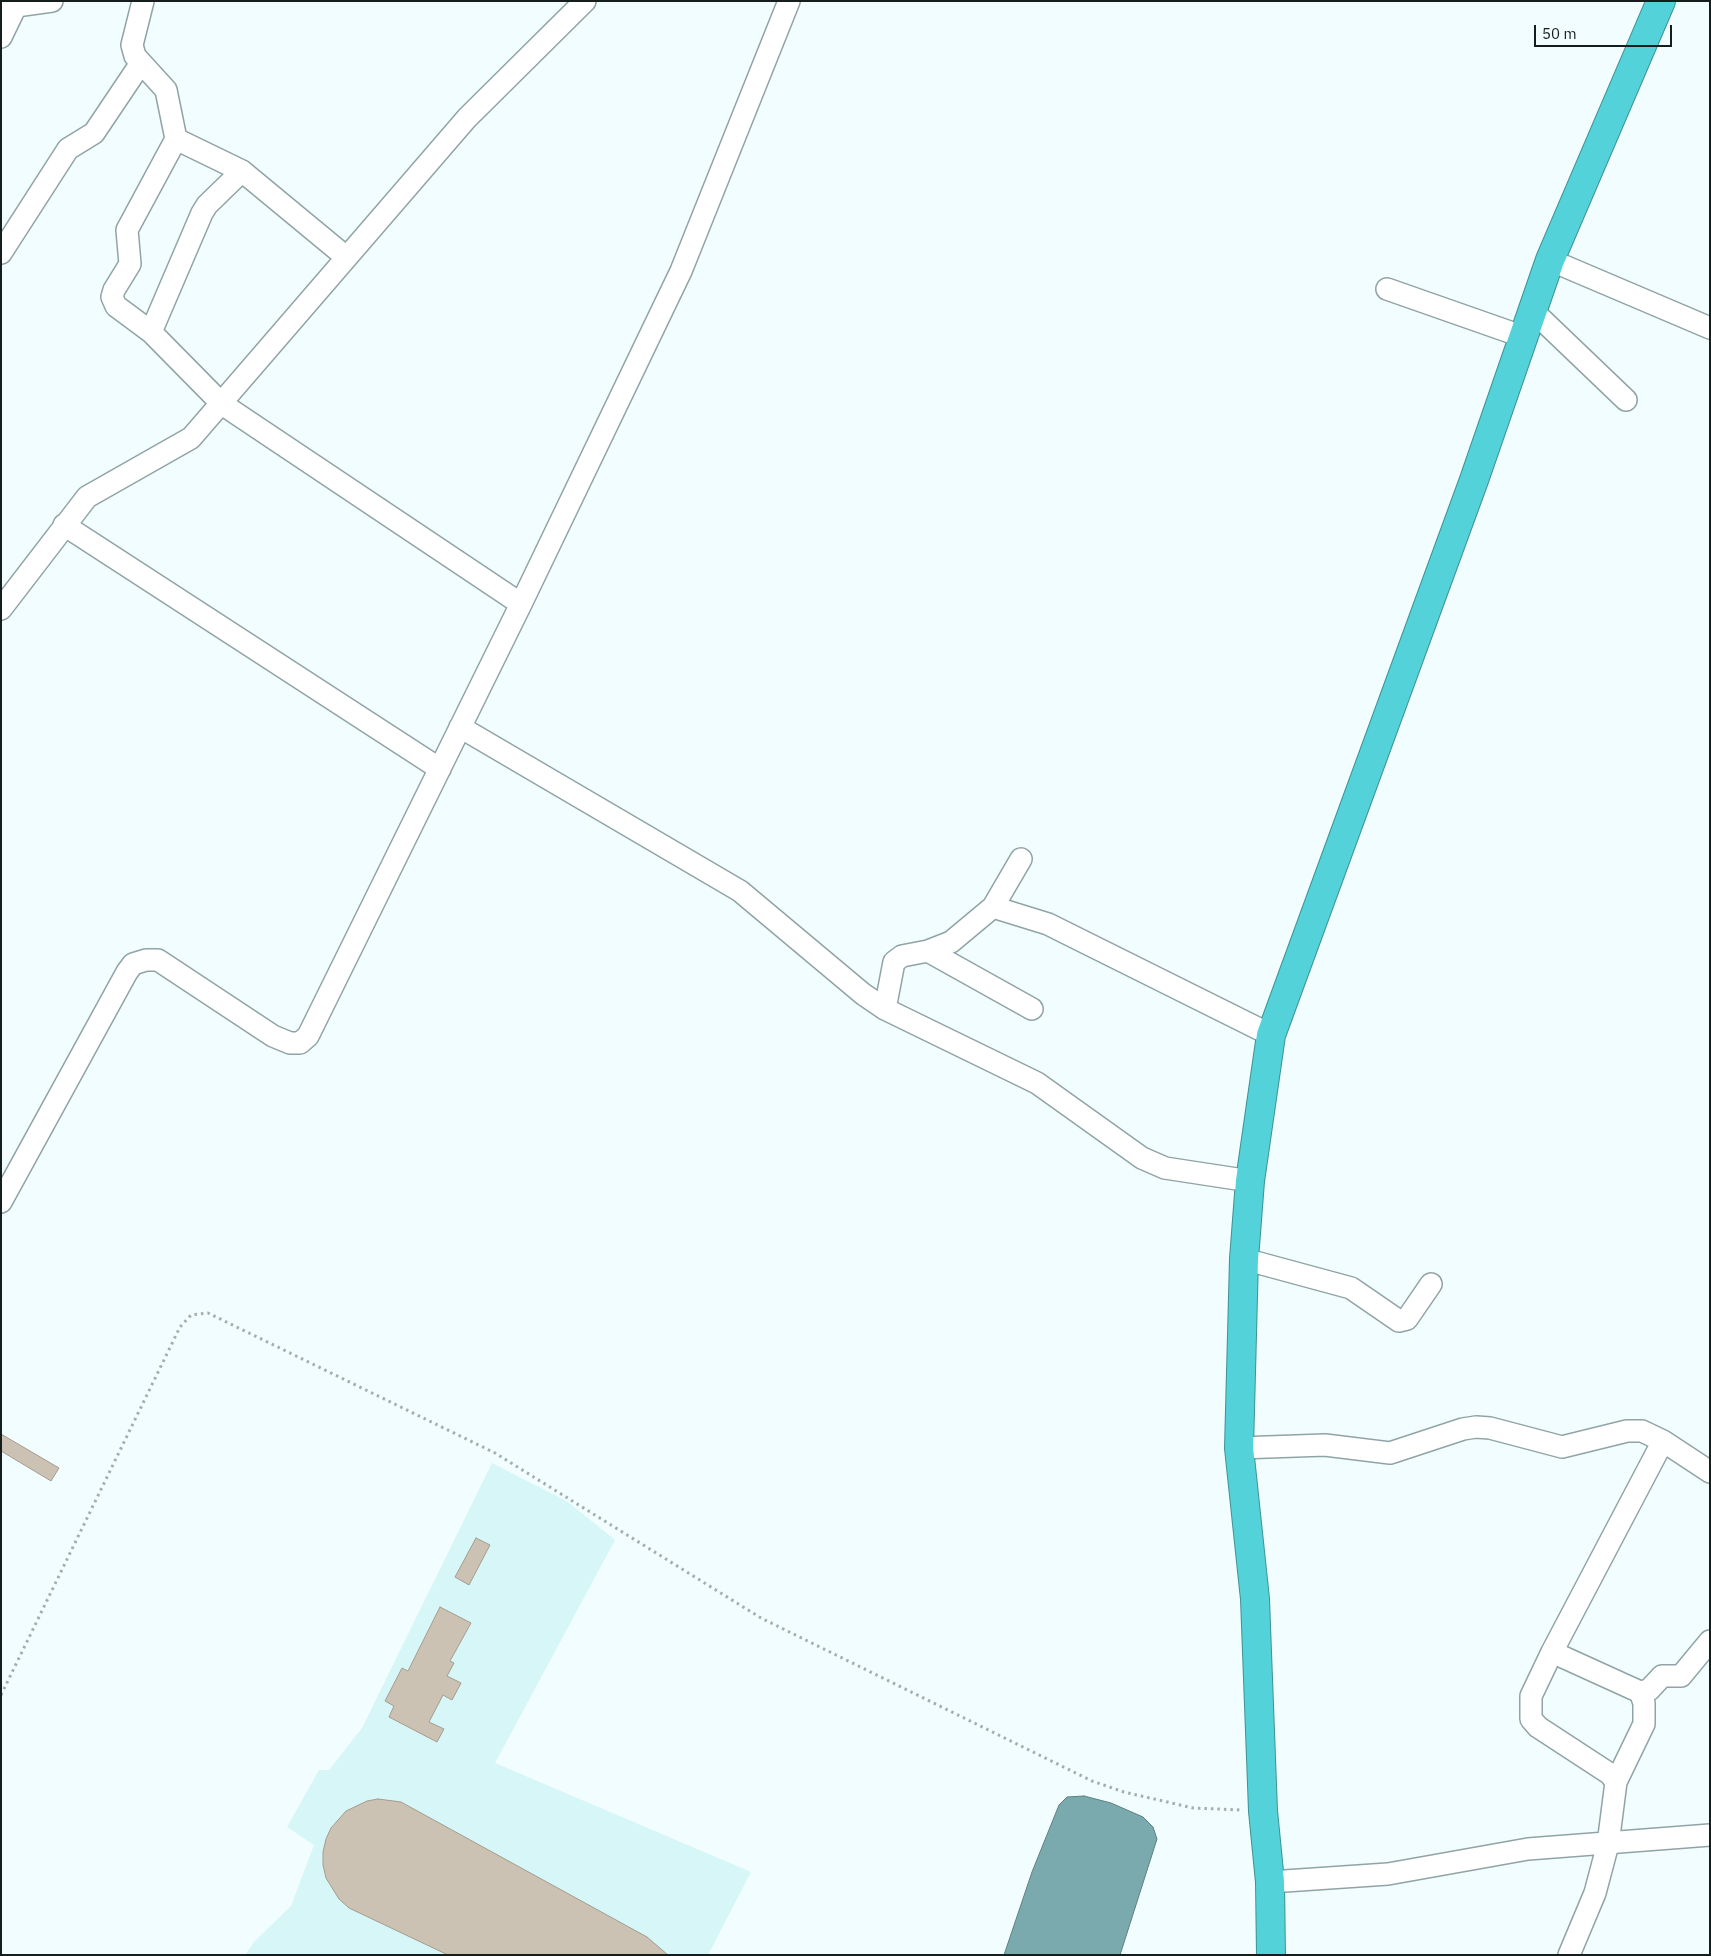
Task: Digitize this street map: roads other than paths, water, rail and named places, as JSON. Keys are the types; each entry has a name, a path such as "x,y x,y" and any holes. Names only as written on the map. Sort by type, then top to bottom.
{"highway":[{"path":"1271,1955 1270,1882 1263,1811 1256,1599 1239,1448 1244,1258 1250,1181 1271,1035 1474,480 1550,260 1661,1"}],"street":[{"path":"1,37 11,4 52,1"},
{"path":"143,1 132,45 135,56 166,90 176,139 127,230 130,264 114,290 112,297 116,306 150,332 222,404 522,604"},
{"path":"1,609 87,497 191,438 467,118 585,1"},
{"path":"1,1202 133,964 146,960 158,960 273,1036 290,1043 300,1043 308,1036 522,604 688,255 789,1"},
{"path":"1,253 68,149 94,133 141,63"},
{"path":"176,139 242,172 346,258"},
{"path":"150,332 202,213 207,205 242,172"},
{"path":"1550,260 1709,327"},
{"path":"1387,289 1524,338"},
{"path":"1533,311 1626,400"},
{"path":"64,525 440,769"},
{"path":"460,727 740,892 863,994 884,1009 1038,1083 1142,1158 1165,1168 1250,1181"},
{"path":"884,1009 894,962 902,956 928,951 951,942 993,907 1021,859"},
{"path":"993,907 1048,924 1271,1035"},
{"path":"928,951 1032,1009"},
{"path":"1244,1258 1351,1288 1399,1321 1407,1319 1431,1284"},
{"path":"1239,1448 1325,1445 1390,1453 1463,1429 1476,1427 1490,1428 1562,1447 1627,1430 1642,1431 1663,1441 1710,1472"},
{"path":"1616,1782 1610,1774 1538,1727 1531,1719 1531,1696 1552,1652 1663,1441"},
{"path":"1552,1652 1640,1692 1649,1690 1662,1676 1681,1676 1710,1641"},
{"path":"1569,1955 1595,1893 1608,1844 1616,1782 1644,1724 1644,1703 1640,1692"},
{"path":"1270,1882 1388,1874 1528,1849 1710,1835"}]}
